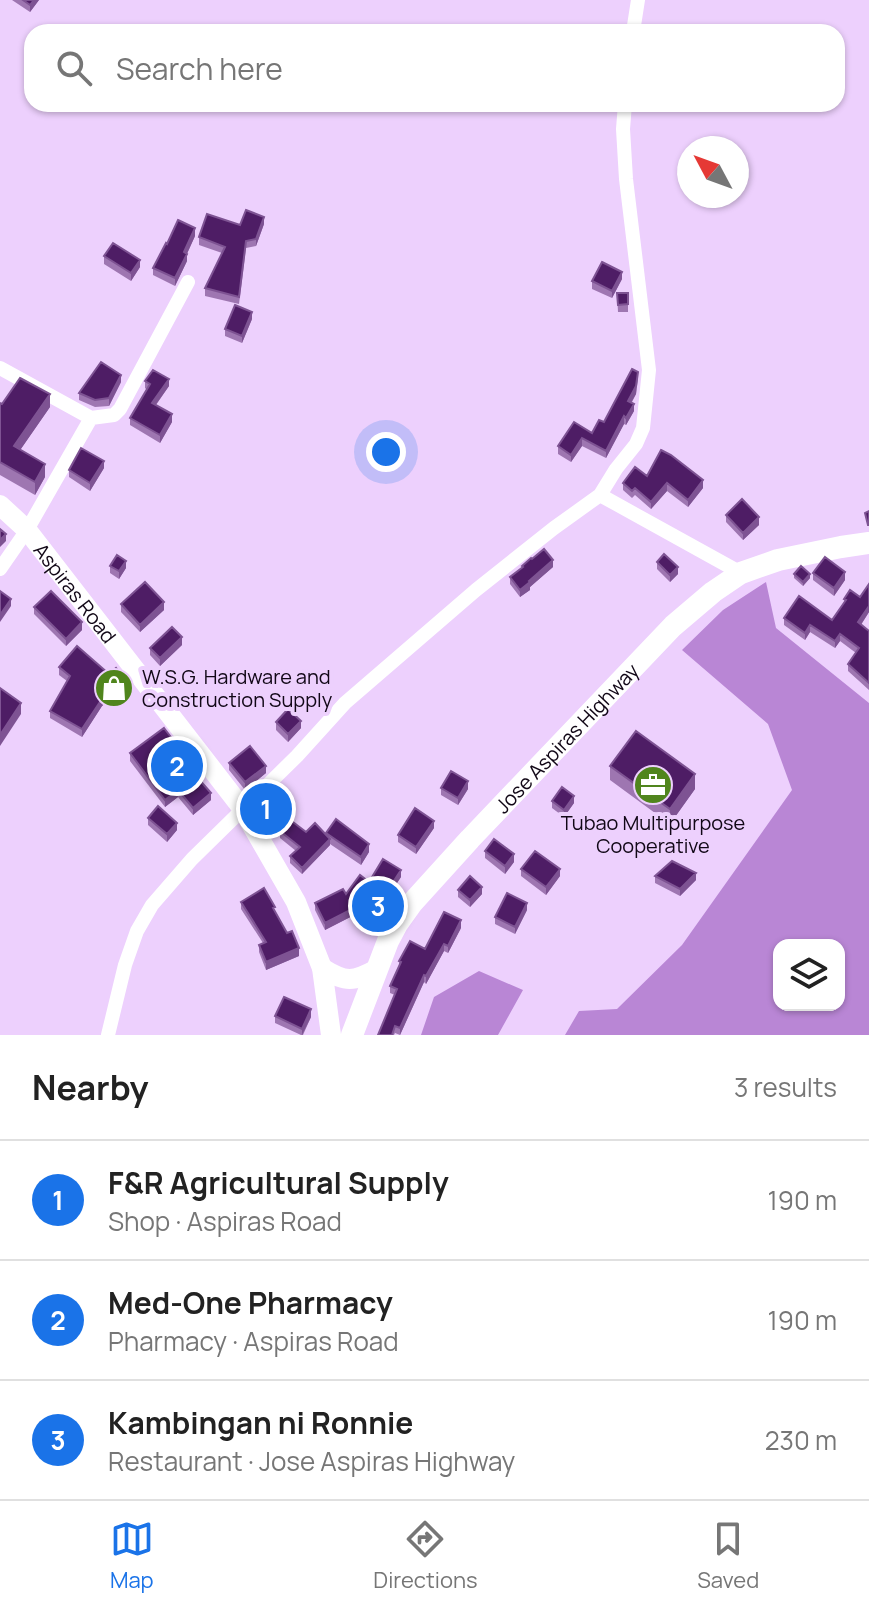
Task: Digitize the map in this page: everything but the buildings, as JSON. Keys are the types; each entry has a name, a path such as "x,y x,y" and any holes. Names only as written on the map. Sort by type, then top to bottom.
{"main road":[{"name":"Aspiras Road","path":"0,505 27,530 242,808 296,902 322,968 331,1035"},
{"name":"Jose Aspiras Highway","path":"352,1035 397,924 412,903 673,626 741,573 778,560 869,543"},
{"path":"322,968 351,980 377,969"}],"street":[{"path":"634,24 638,0"},
{"path":"108,1035 125,965 137,931 152,905 169,885 345,703 476,590 600,495 636,444 643,428 649,370 626,179 624,112"},
{"path":"0,368 91,418 114,415 188,282"},
{"path":"0,569 27,530 91,418"},
{"path":"600,495 741,573"}],"shaded area":[{"path":"766,582 776,628 869,703 869,1035 565,1035 579,1011 617,1009 682,945 792,790 768,724 682,650 723,610"},
{"path":"479,971 523,990 498,1035 421,1035 434,997"}],"place":[{"name":"W.S.G. Hardware and Construction Supply","path":"114,688"},
{"name":"Med-One Pharmacy","path":"177,766"},
{"name":"Tubao Multipurpose Cooperative","path":"653,785"},
{"name":"F&R Agricultural Supply","path":"266,809"},
{"name":"Kambingan ni Ronnie","path":"378,906"}]}
